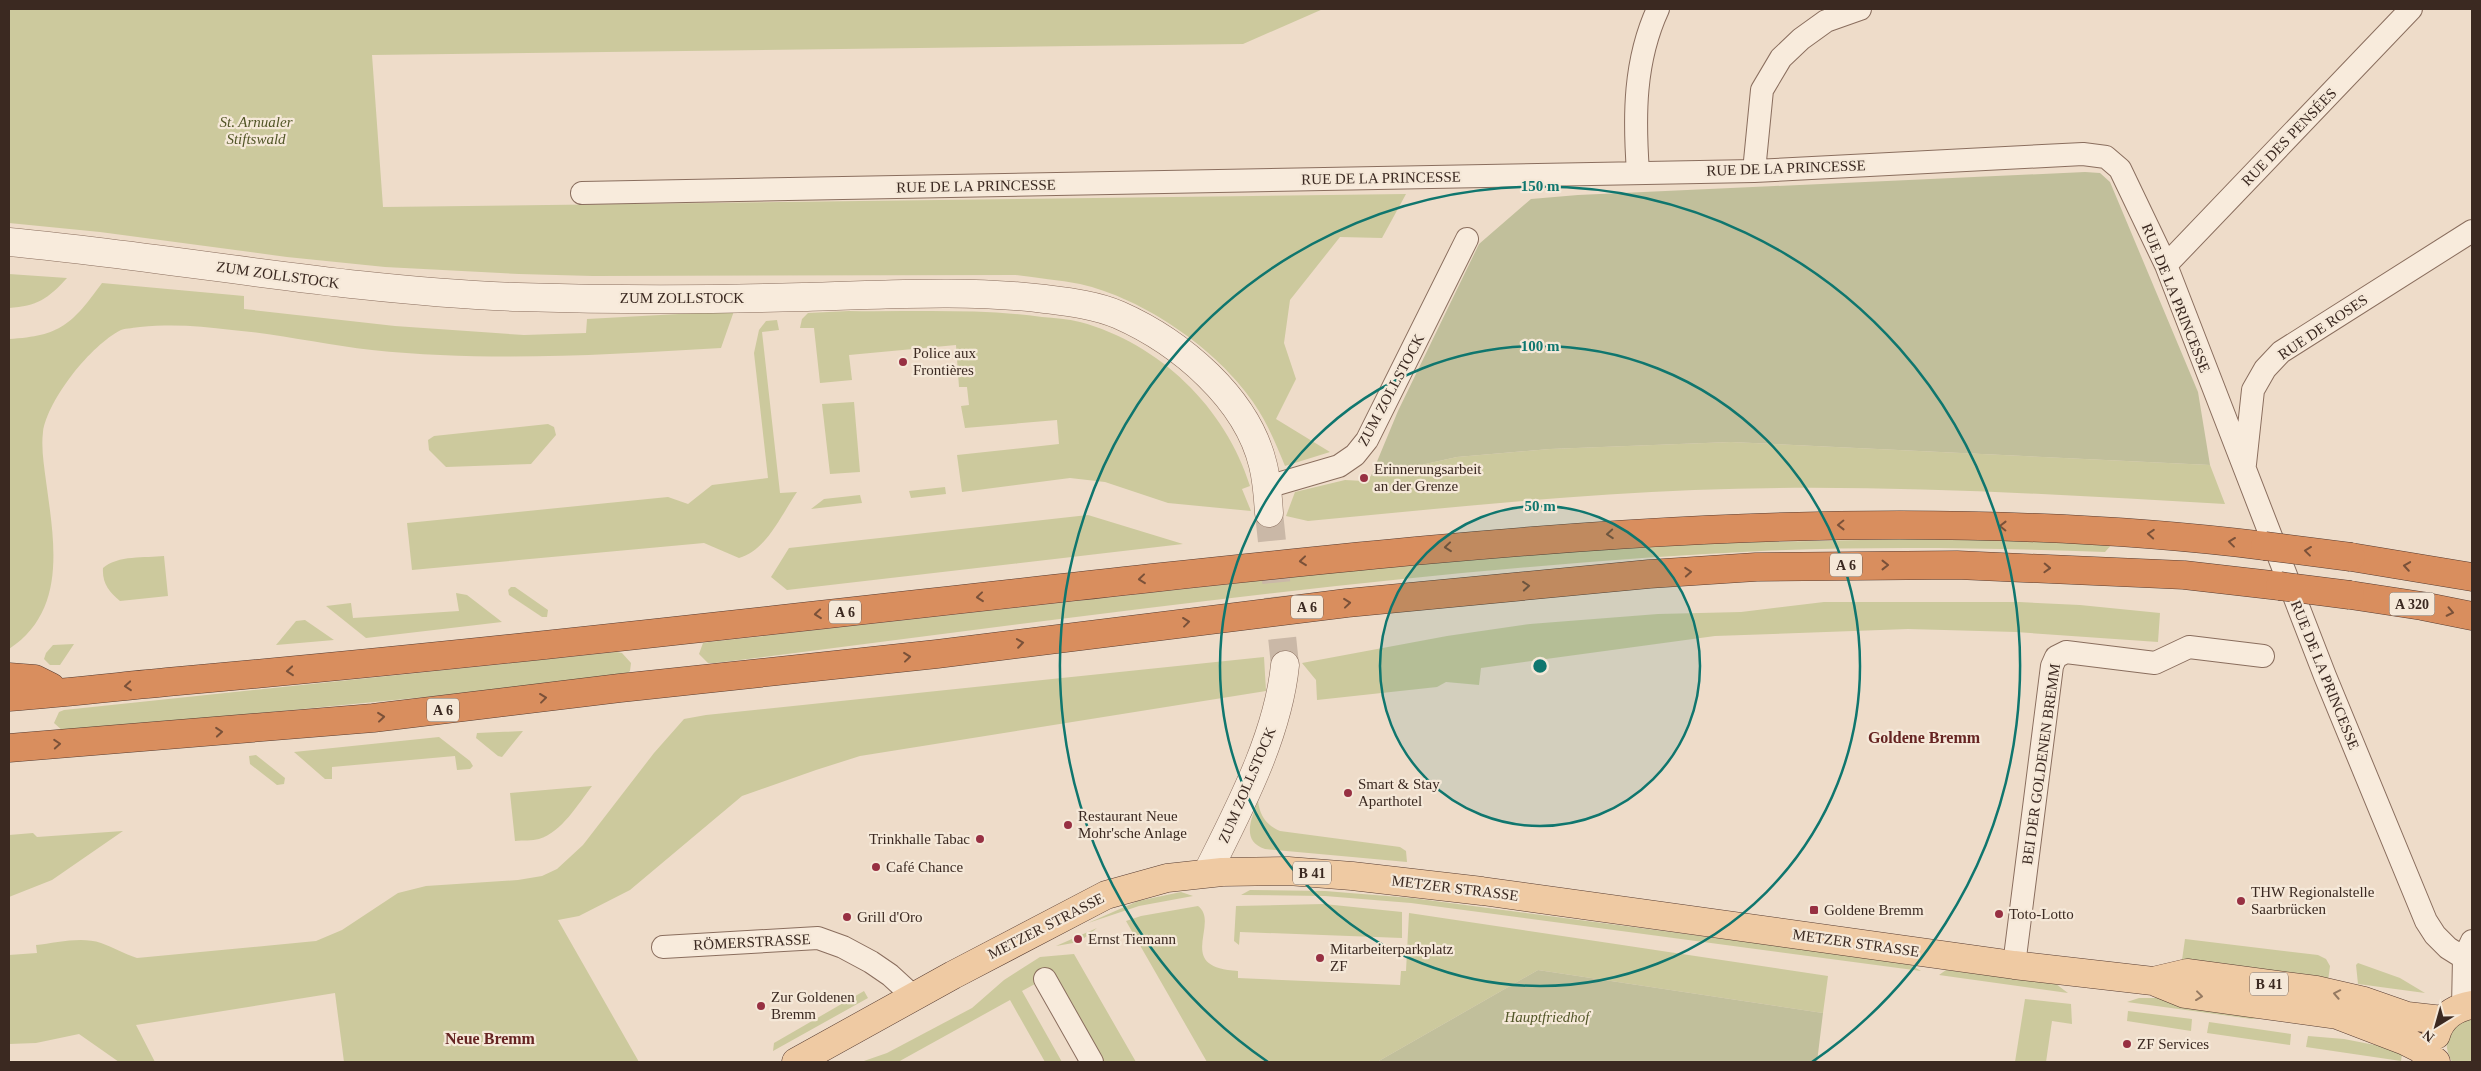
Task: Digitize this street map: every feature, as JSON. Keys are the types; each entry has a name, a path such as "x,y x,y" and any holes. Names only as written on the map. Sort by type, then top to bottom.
{"highway":[{"name":"A 6","path":"9,697 365,664 1361,555 1659,530 1869,524 2052,527 2200,538 2265,546"},
{"name":"A 320","path":"2265,546 2352,557 2472,577"},
{"name":"A 6","path":"9,748 373,718 620,688 937,654 1347,602 1649,574 1756,567 1890,565 2051,568 2215,578 2280,586"},
{"name":"A 320","path":"2280,586 2422,606 2472,616"},
{"path":"9,677 35,679 61,692"}],"main road":[{"name":"METZER STRASSE","path":"796,1062 1106,895 1146,882 1207,873 1288,871 1417,883 2014,965 2153,981 2185,994 2337,1015 2366,1024 2405,1041 2437,1062"},
{"name":"METZER STRASSE","path":"2153,981 2187,973 2342,994 2407,1016 2459,1011"},
{"path":"2437,1062 2435,1039 2459,1011"}],"street":[{"path":"1638,172 1635,120 1637,90 1642,57 1658,9"},
{"path":"1754,171 1762,90 1781,58 1801,39 1826,21 1860,9"},
{"name":"RUE DES PENSÉES","path":"2166,265 2411,9"},
{"name":"RUE DE LA PRINCESSE","path":"582,193 1754,171 2083,154 2106,157 2120,169 2166,265 2369,788 2426,921 2435,935 2448,948 2469,958 2459,1011"},
{"name":"RUE DE ROSES","path":"2244,470 2253,390 2265,369 2281,352 2472,231"},
{"name":"ZUM ZOLLSTOCK","path":"1267,487 1338,466 1355,455 1367,440 1468,239"},
{"name":"ZUM ZOLLSTOCK","path":"9,242 96,250 330,282 458,294 714,299 944,293 1014,295 1073,302 1118,315 1151,333 1200,367 1240,412 1263,463 1269,513"},
{"name":"BEI DER GOLDENEN BREMM","path":"2014,965 2052,666 2056,657 2066,652 2155,663 2182,649 2194,647 2263,656"},
{"name":"ZUM ZOLLSTOCK","path":"1207,873 1266,745 1282,691 1285,665"},
{"name":"RÖMERSTRASSE","path":"663,947 818,938 843,947 870,962 890,975 914,997"},
{"path":"1045,979 1092,1062"}],"green space":[{"name":"St. Arnualer Stiftswald","path":"9,9 1323,9 1243,44 372,55 383,207 1406,194 1382,238 1340,237 1290,300 1284,343 1296,379 1276,419 1330,452 1285,466 1271,433 1253,402 1220,363 1177,328 1153,314 1129,301 1080,284 1016,275 593,276 385,267 287,257 100,232 9,223"},
{"path":"2085,172 2100,173 2110,182 2198,392 2210,465 1731,442 1550,449 1457,457 1371,476 1398,411 1479,244 1531,199 1578,195"},
{"path":"9,274 67,278 54,291 41,300 9,308"},
{"path":"102,283 244,296 244,309 395,326 524,335 586,333 587,319 734,311 721,348 590,355 459,356 416,354 354,348 267,334 198,327 152,326 121,330 109,337 84,360 62,389 47,419 42,438 52,527 53,573 49,595 41,615 28,633 9,649 9,339 41,335 64,325 82,309"},
{"path":"849,311 994,312 1080,322 1109,332 1137,346 1162,363 1186,383 1206,405 1224,430 1239,457 1250,486 1242,489 1251,511 1168,503 1105,482 1070,478 962,492 957,455 1059,444 1057,420 965,428 961,406 969,405 967,387 959,387 956,345 849,355 852,380 820,383 814,328 800,328 802,319 808,313"},
{"path":"777,320 779,330 762,332 780,493 797,492 772,531 758,548 739,558 704,543 412,570 407,523 668,497 688,504 712,485 768,478 754,353 759,330 766,321"},
{"path":"854,402 860,472 830,474 822,404"},
{"path":"548,424 554,427 556,435 531,464 446,467 429,450 428,440 434,436"},
{"path":"1731,442 2210,465 2225,504 1960,491 1761,488 1597,495 1308,521 1286,516 1295,492 1345,480 1364,481 1371,476 1457,457 1550,449"},
{"path":"945,487 946,494 911,498 909,491"},
{"path":"860,495 862,503 811,509 824,499"},
{"path":"1088,515 1183,544 787,590 771,577 789,548"},
{"path":"1957,538 2113,543 2105,552 1847,548 1630,559 1499,570 1237,597 715,663 708,663 699,654 703,643 709,642 1356,570 1661,544"},
{"path":"164,556 168,596 120,601 107,587 103,568 109,564 124,559"},
{"path":"511,587 515,587 548,610 547,617 542,617 509,595 508,590"},
{"path":"456,593 467,595 502,622 366,638 326,606 351,603 353,618 459,611"},
{"path":"1824,602 2019,602 2080,605 2160,613 2158,642 2016,632 1908,629 1715,636 1481,668 1479,685 1446,682 1437,687 1317,700 1316,680 1302,663 1447,636 1530,624 1658,614 1741,612"},
{"path":"305,620 334,640 276,645 296,621"},
{"path":"74,644 60,665 50,665 44,659 46,653 53,645"},
{"path":"616,652 622,653 631,663 630,671 621,678 68,732 63,731 54,723 59,712 64,710"},
{"path":"1264,657 1266,691 860,756 742,796 630,890 579,916 558,920 639,1062 344,1062 335,993 136,1025 155,1062 119,1062 79,1034 36,1043 9,1044 9,955 37,953 36,945 77,940 101,943 137,958 316,941 342,930 398,893 426,886 518,880 542,876 557,869 583,845 654,753 684,719 706,715"},
{"path":"523,731 502,757 498,756 476,738 477,733"},
{"path":"439,737 470,761 473,766 470,769 457,770 455,756 332,767 332,779 325,779 294,752"},
{"path":"256,755 285,778 284,784 277,785 250,764 249,756"},
{"path":"592,786 569,817 555,830 539,839 515,841 510,793"},
{"path":"1258,801 1264,819 1280,831 1400,847 1406,851 1407,862 1265,849 1253,841 1250,835 1251,822"},
{"path":"123,831 52,880 9,897 9,835 33,833 37,837"},
{"path":"1250,890 1325,891 1412,898 1908,963 1921,971 1411,903 1325,896 1241,895"},
{"path":"1181,892 1193,896 1139,906 1088,923 1138,901"},
{"path":"1324,904 1402,912 1402,938 1240,932 1239,945 1234,941 1236,906"},
{"path":"1198,906 1204,914 1205,923 1202,944 1203,954 1208,962 1219,968 1238,971 1238,978 1400,985 1401,971 1406,971 1409,913 1828,976 1823,1013 1538,970 1377,1062 1207,1062 1126,921 1141,916"},
{"path":"1097,928 1079,942 1056,946"},
{"path":"2185,939 2318,955 2326,959 2330,966 2328,981 2182,960"},
{"path":"1074,954 1136,1062 1092,1062 1044,979 1022,991 1062,1062 1045,1062 1010,1000 898,1062 861,1062 887,1053 972,1008 1004,980 1040,957"},
{"path":"2358,963 2400,978 2425,993 2358,984 2356,965"},
{"name":"Hauptfriedhof","path":"1538,970 1823,1013 1817,1062 1377,1062"},
{"path":"1946,970 2056,984 2068,993 1939,975"},
{"path":"864,991 868,998 773,1051 774,1043"},
{"path":"2139,998 2159,998 2280,1015 2252,1019 2127,1002"},
{"path":"2025,999 2071,1004 2072,1024 2052,1021 2046,1062 2015,1062"},
{"path":"2128,1011 2192,1019 2191,1031 2127,1021"},
{"path":"2472,1018 2472,1062 2452,1062 2447,1047 2449,1034 2457,1025"},
{"path":"2209,1022 2291,1034 2290,1045 2207,1033"},
{"path":"2308,1036 2344,1039 2385,1047 2402,1054 2401,1061 2306,1047"}],"tunnel":[{"path":"1269,513 1285,665"}],"place":[{"name":"Police aux Frontières","path":"903,362"},
{"name":"Erinnerungsarbeit an der Grenze","path":"1364,478"},
{"name":"Smart & Stay Aparthotel","path":"1348,793"},
{"name":"Restaurant Neue Mohr'sche Anlage","path":"1068,825"},
{"name":"Trinkhalle Tabac","path":"980,839"},
{"name":"Café Chance","path":"876,867"},
{"name":"THW Regionalstelle Saarbrücken","path":"2241,901"},
{"name":"Goldene Bremm","path":"1814,910"},
{"name":"Toto-Lotto","path":"1999,914"},
{"name":"Grill d'Oro","path":"847,917"},
{"name":"Ernst Tiemann","path":"1078,939"},
{"name":"Mitarbeiterparkplatz ZF","path":"1320,958"},
{"name":"Zur Goldenen Bremm","path":"761,1006"},
{"name":"ZF Services","path":"2127,1044"}],"district":[{"name":"Goldene Bremm","path":"1924,737"},
{"name":"Neue Bremm","path":"490,1038"}]}
